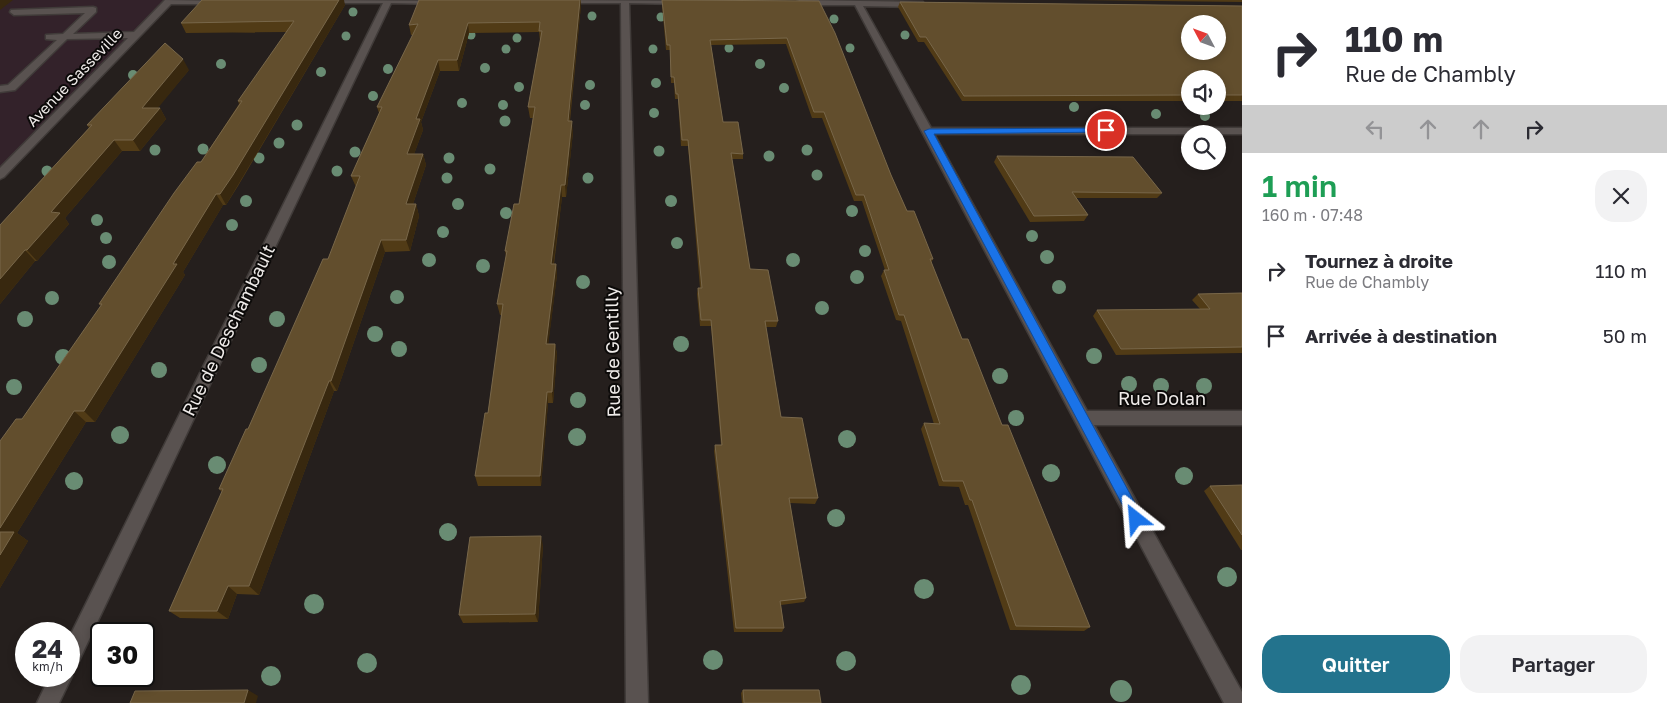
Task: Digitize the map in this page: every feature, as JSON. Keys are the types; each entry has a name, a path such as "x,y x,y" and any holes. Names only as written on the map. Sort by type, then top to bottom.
{"street":[{"path":"170,0 227,1"},
{"name":"Avenue Sasseville","path":"0,175 170,0"},
{"path":"314,0 447,1"},
{"path":"556,0 693,1"},
{"name":"Rue de Gentilly","path":"624,0 637,703"},
{"name":"Rue de Deschambault","path":"80,637 388,1"},
{"path":"790,2 929,4"},
{"path":"857,2 929,131 1236,703"},
{"path":"0,89 11,88 67,37 93,10 14,12"},
{"path":"49,37 135,36"},
{"path":"19,64 38,63"},
{"path":"929,131 1242,131"},
{"name":"Rue Dolan","path":"1082,418 1242,418"},
{"path":"48,703 56,687"}],"shaded area":[{"path":"0,0 170,0 0,175"}],"building":[{"path":"202,0 339,0 233,175 220,194 216,194 173,264 177,264 84,411 74,411 0,528 0,441 16,419 22,419 102,304 99,304 174,193 197,162 201,162 242,101 238,101 294,21 181,23"},
{"path":"419,0 580,0 568,121 572,121 565,185 561,185 551,264 556,264 546,344 555,344 552,392 547,392 540,476 475,476 485,413 488,413 503,304 497,304 507,251 505,251 514,204 519,204 535,107 528,107 542,31 539,31 540,22 468,23 457,60 438,60 416,119 420,119 407,154 423,154 406,204 416,204 406,240 381,240 331,381 329,381 249,586 228,586 217,611 169,611 223,489 219,489 246,429 248,429 323,259 328,259 360,176 351,176 382,107 377,107 418,24 409,25"},
{"path":"662,0 819,1 835,33 907,211 914,211 933,259 930,259 962,339 968,339 1002,425 1008,425 1090,627 1016,626 972,500 970,500 963,481 943,481 924,423 940,424 904,315 899,315 884,270 889,270 864,195 856,195 824,112 814,112 787,38 710,40 723,122 738,122 743,154 731,153 750,269 768,270 778,321 765,321 781,417 802,418 818,498 789,498 806,598 780,601 784,628 736,628 715,445 722,445 711,320 701,320 698,288 702,288 688,140 682,140 678,94 676,94 674,77 671,77 670,45 667,45"},
{"path":"900,2 1242,6 1242,95 1226,95 1226,70 1181,70 1181,95 964,96 926,37 920,37"},
{"path":"165,43 183,59 142,108 160,108 133,140 114,140 51,212 60,213 0,279 0,225 92,125 87,125"},
{"path":"997,156 1133,157 1162,193 1072,192 1088,215 1034,216"},
{"path":"1242,293 1242,347 1121,349 1097,310 1210,309 1198,294"},
{"path":"1242,485 1242,535 1210,486"},
{"path":"0,532 14,532 0,555"},
{"path":"541,536 535,614 459,615 470,537"},
{"path":"248,690 244,703 130,703 135,691"},
{"path":"743,690 819,690 821,703 744,703"}],"route":[{"path":"1106,130 929,131 1136,519"}]}
